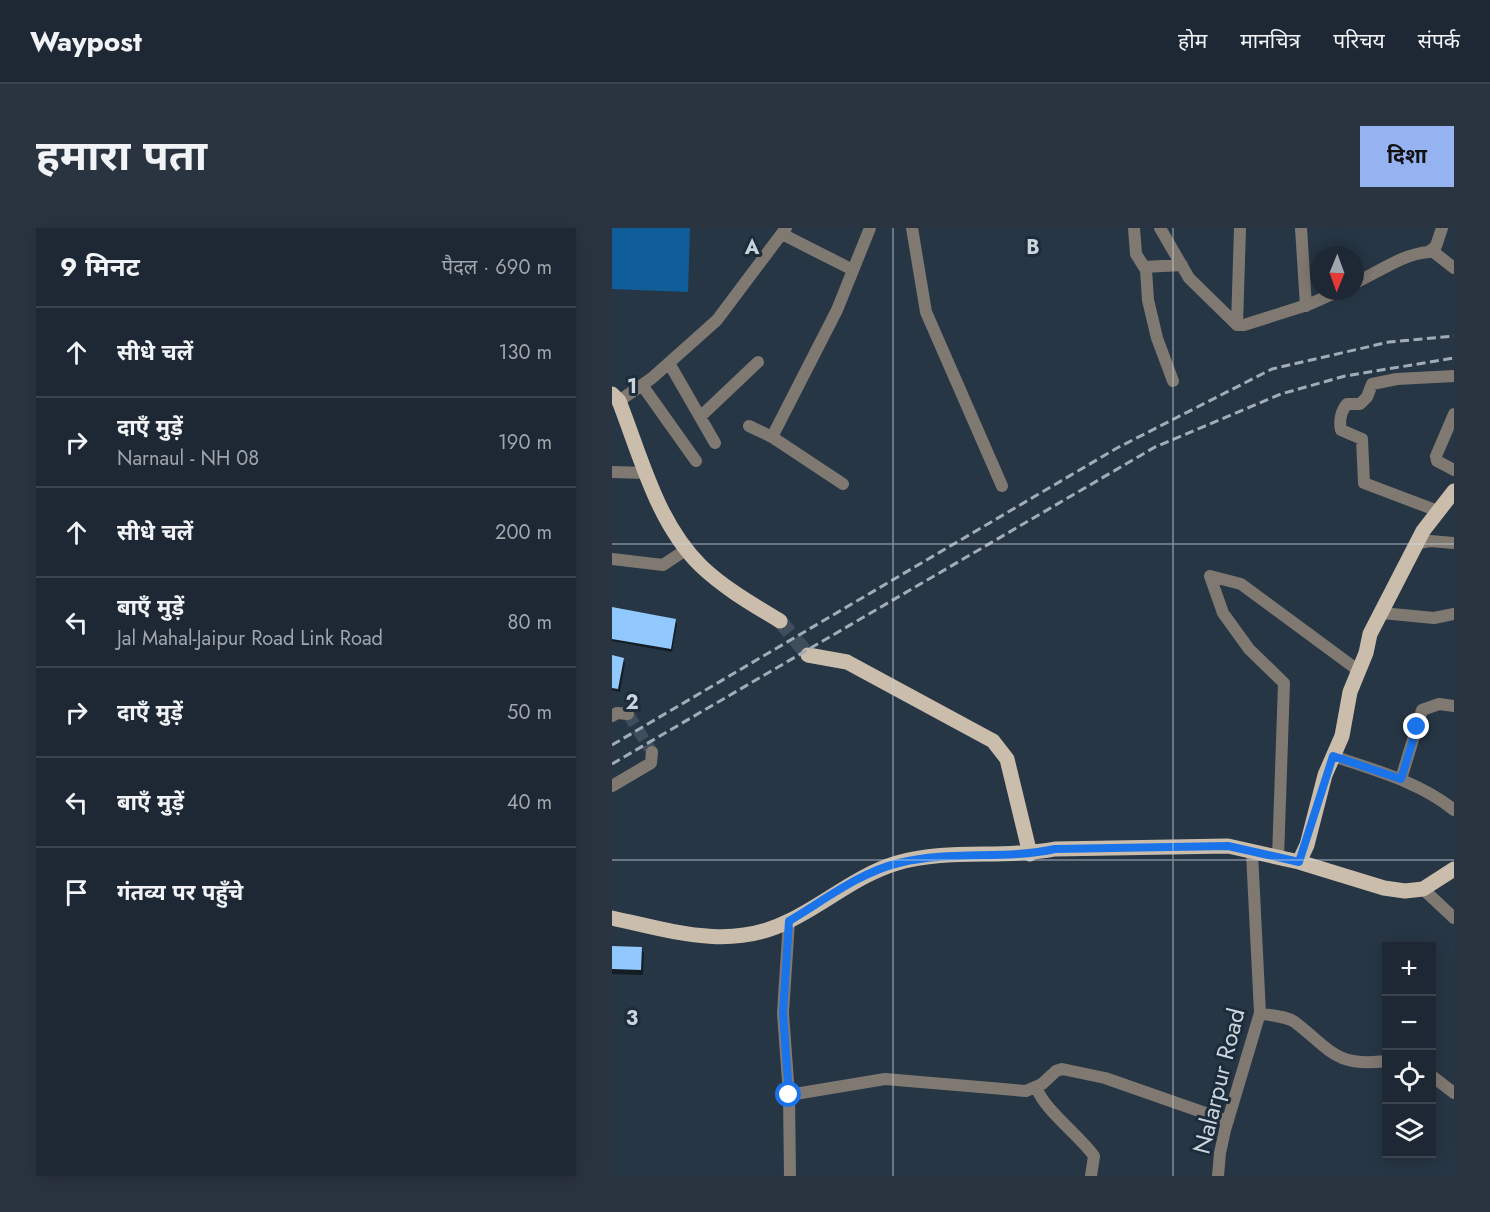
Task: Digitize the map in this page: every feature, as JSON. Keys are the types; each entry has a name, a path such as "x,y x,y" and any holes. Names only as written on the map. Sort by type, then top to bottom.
{"main road":[{"path":"616,398 661,508 687,549 700,565 727,588 780,621"},
{"path":"1299,862 1333,756 1342,736 1350,692 1370,634 1416,544 1454,491"},
{"path":"808,655 847,662 993,741 1007,759 1030,854"},
{"path":"612,918 702,938 754,935 789,921 861,878 898,863 953,855 1030,854 1055,849 1228,846 1299,862 1384,888 1405,891 1423,889 1454,869"}],"street":[{"path":"772,437 837,309 870,228"},
{"path":"912,228 926,312 1002,486"},
{"path":"1134,228 1136,254 1144,267 1148,300 1157,338 1173,381"},
{"path":"1160,228 1189,278 1237,325 1244,326 1319,300"},
{"path":"1237,325 1240,228"},
{"path":"1300,228 1306,306"},
{"path":"1364,278 1397,262 1431,250 1442,228"},
{"path":"616,398 642,385 717,320 784,231 853,270"},
{"path":"1431,250 1454,268"},
{"path":"1144,267 1182,266"},
{"path":"700,417 758,362"},
{"path":"669,363 715,443"},
{"path":"1438,511 1364,483 1362,439 1341,430 1339,424 1343,409 1347,405 1360,404 1367,397 1372,384 1397,379 1454,376"},
{"path":"642,385 696,461"},
{"path":"1454,414 1436,456 1437,461 1454,470"},
{"path":"748,426 772,437 843,484"},
{"path":"612,472 647,473"},
{"path":"1416,544 1430,541 1454,543"},
{"path":"612,559 663,565 687,549"},
{"path":"1278,858 1284,683 1248,649 1223,613 1210,576 1241,584 1359,671"},
{"path":"1382,613 1434,618 1454,614"},
{"path":"1401,779 1422,710 1439,704 1454,706"},
{"path":"612,716 617,713 628,714"},
{"path":"612,786 651,763 652,752"},
{"path":"1333,756 1401,779 1443,801 1454,810"},
{"name":"Nalarpur Road","path":"1218,1176 1220,1153 1228,1121 1260,1013 1252,852"},
{"path":"1423,889 1454,918"},
{"path":"789,921 783,1013 789,1095 790,1176"},
{"path":"1260,1013 1295,1021 1329,1051 1350,1061 1359,1063 1382,1061"},
{"path":"789,1095 885,1079 1026,1091 1036,1087 1056,1071 1085,1072 1228,1121"},
{"path":"1436,1080 1454,1093"},
{"path":"1036,1087 1041,1101 1060,1116 1094,1156 1094,1169 1091,1176"}],"water":[{"path":"612,228 690,228 688,292 612,289"}],"building":[{"path":"612,607 676,619 671,649 612,639"},
{"path":"612,655 624,658 618,689 612,688"},
{"path":"612,946 642,947 641,970 612,969"}],"tunnel":[{"path":"780,621 808,655"},
{"path":"628,714 652,752"}],"railway":[{"path":"612,745 1117,448 1272,369 1389,342 1454,336"},
{"path":"612,764 1155,447 1281,394 1345,376 1454,358"}],"route":[{"path":"789,1095 783,1013 789,921 861,878 898,863 953,855 1030,854 1055,849 1228,846 1299,862 1306,845 1325,775 1333,756 1401,779 1417,727"}]}
